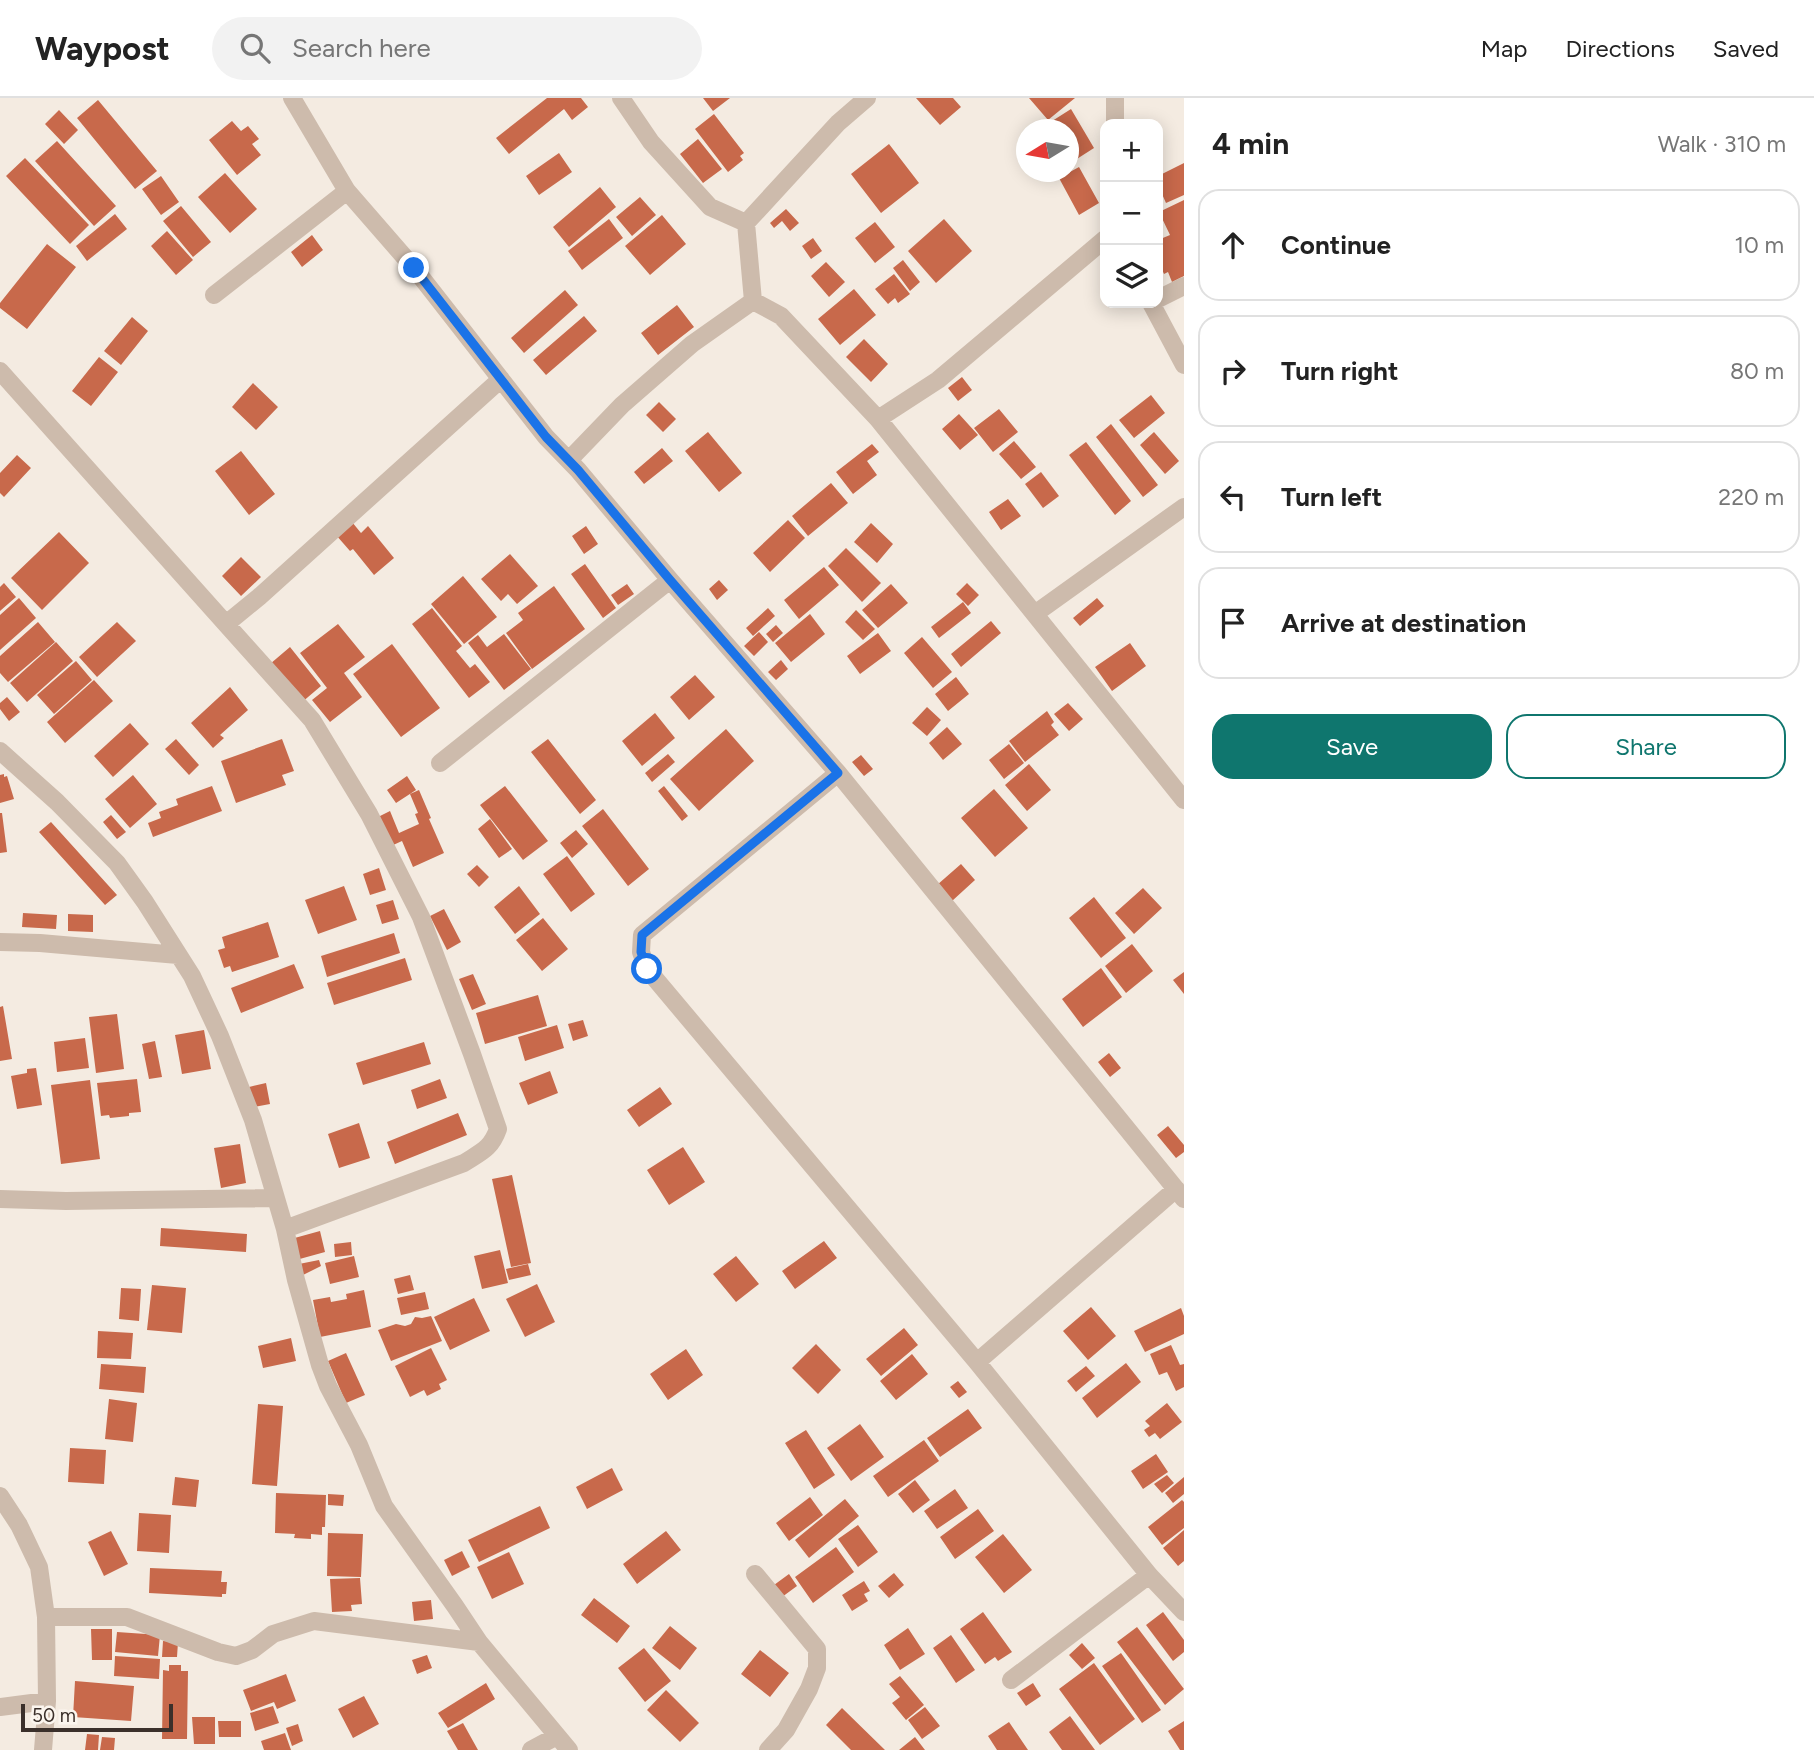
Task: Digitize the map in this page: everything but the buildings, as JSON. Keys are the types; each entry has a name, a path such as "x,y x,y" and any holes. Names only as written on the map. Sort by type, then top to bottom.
{"street":[{"path":"292,98 347,191 414,268 546,437 569,460 838,773 1180,1194 977,1362"},
{"path":"621,98 651,142 710,207 746,223"},
{"path":"753,301 746,223 838,123 867,98"},
{"path":"1115,98 1115,119"},
{"path":"214,295 347,191"},
{"path":"878,419 938,380 1100,243"},
{"path":"1163,296 1184,286"},
{"path":"753,301 781,316 878,419 1184,800"},
{"path":"569,460 622,405 692,344 753,301"},
{"path":"1154,308 1184,365"},
{"path":"0,372 312,720 369,814 421,917 498,1129 494,1141 484,1151 464,1163 285,1229"},
{"path":"226,624 501,379"},
{"path":"1035,613 1184,507"},
{"path":"440,763 670,580"},
{"path":"0,751 57,802 117,863 191,976 253,1120 328,1386 359,1445 384,1506 479,1642 563,1743 531,1750"},
{"path":"838,773 642,935 641,952 647,969 977,1362 1149,1575 1184,1612"},
{"path":"0,942 178,955"},
{"path":"0,1199 66,1201 276,1198"},
{"path":"0,1496 19,1525 39,1567 46,1616 47,1701 43,1750"},
{"path":"755,1574 817,1648 817,1668 809,1689 786,1730 768,1750"},
{"path":"1011,1680 1149,1575"},
{"path":"46,1616 127,1617 218,1652 236,1656 252,1650 273,1634 314,1621 479,1642"},
{"path":"0,1707 47,1701"}],"route":[{"path":"414,268 546,437 578,470 838,773 642,935 641,952 647,969"}]}
